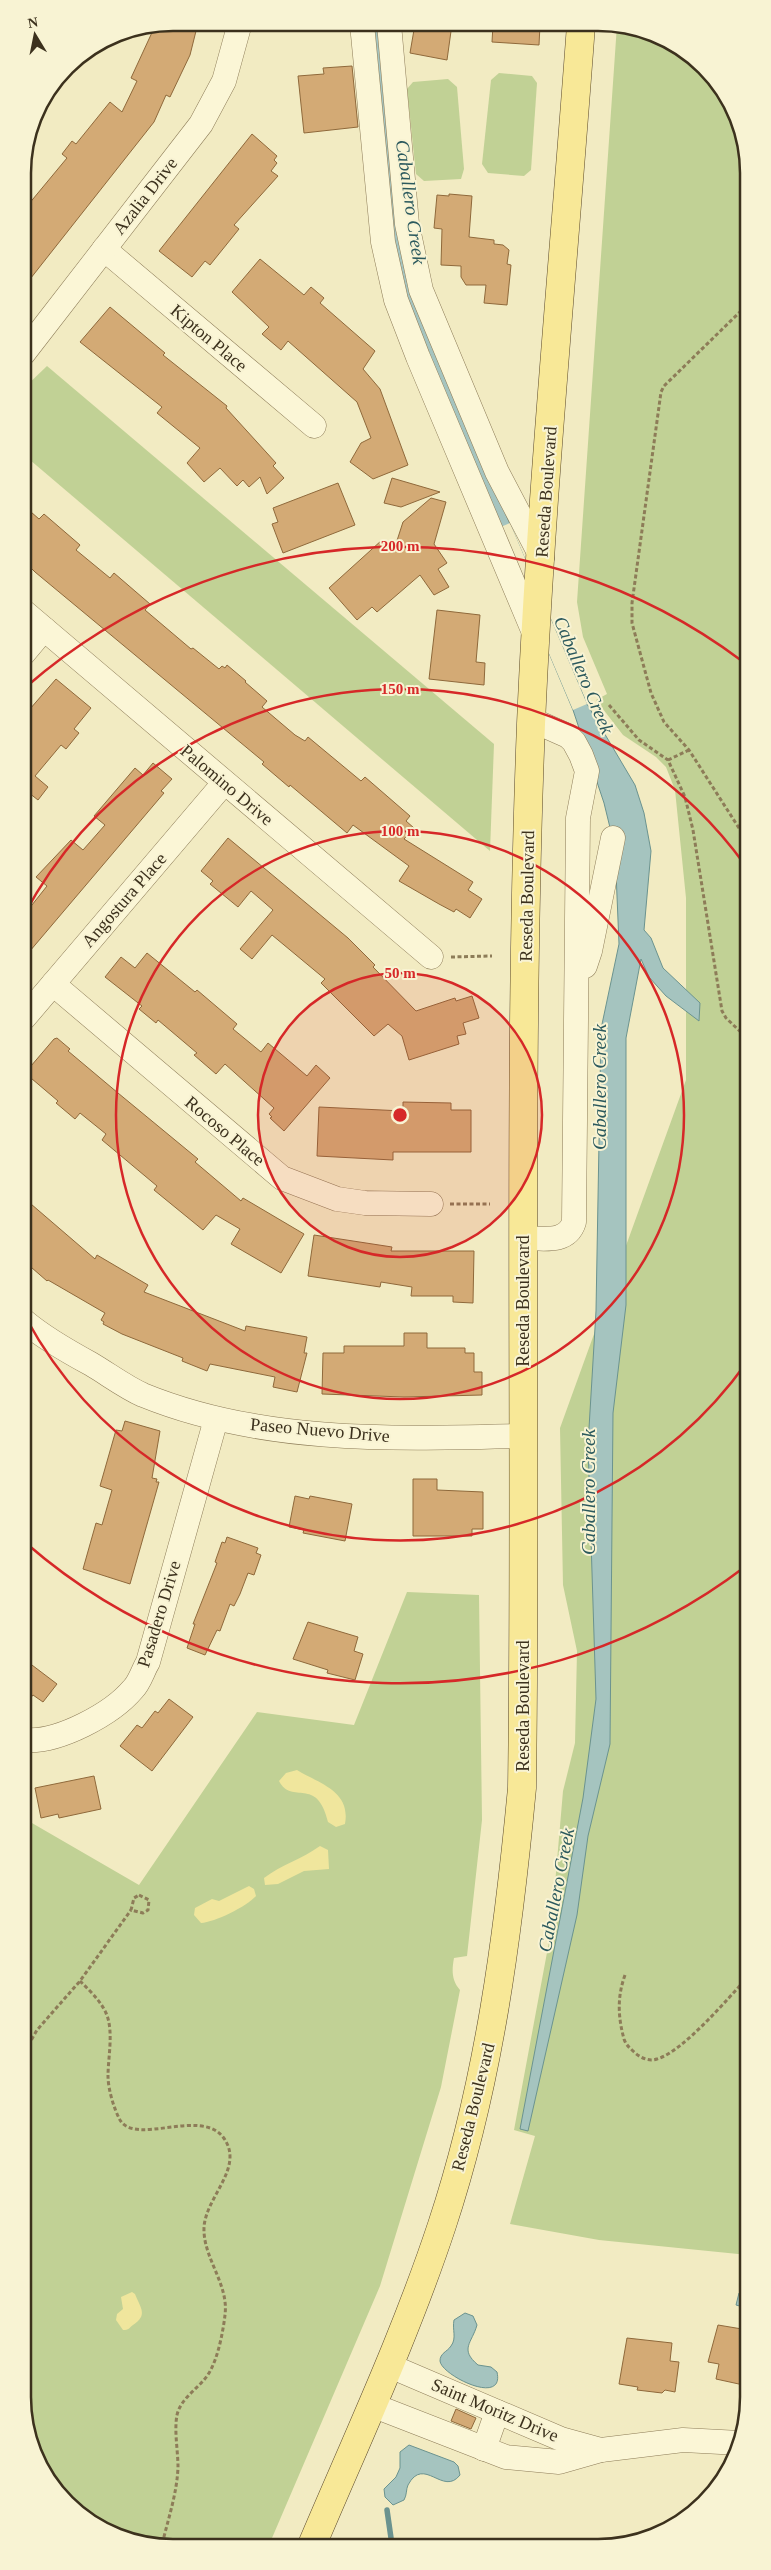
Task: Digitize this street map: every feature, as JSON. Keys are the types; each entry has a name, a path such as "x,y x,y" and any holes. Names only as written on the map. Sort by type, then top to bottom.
{"main road":[{"name":"Reseda Boulevard","path":"315,2539 390,2366 442,2224 471,2123 498,1996 512,1892 522,1788 522,1436 526,904 532,720 539,592 581,31"}],"street":[{"name":"Azalia Drive","path":"32,342 201,124 224,81 238,31"},
{"path":"363,31 383,242 396,300 418,357 537,633"},
{"path":"390,31 407,224 421,290 497,472 542,558"},
{"name":"Kipton Place","path":"104,249 314,426"},
{"name":"Palomino Drive","path":"32,619 431,957"},
{"path":"32,644 44,629"},
{"path":"524,1238 561,1238 571,1230 574,1222 578,818 586,771 574,742 568,736 532,720"},
{"name":"Angostura Place","path":"32,1009 224,783"},
{"path":"576,991 590,951 613,838"},
{"name":"Rocoso Place","path":"53,984 282,1178 337,1199 365,1203 432,1204"},
{"name":"Paseo Nuevo Drive","path":"31,1327 40,1334 142,1394 216,1419 279,1430 346,1436 522,1436"},
{"name":"Pasadero Drive","path":"31,1739 75,1730 109,1711 134,1688 148,1662 216,1419"},
{"name":"Saint Moritz Drive","path":"390,2366 561,2439 601,2450"},
{"name":"Saint Moritz Drive","path":"372,2405 506,2458 559,2462 601,2450 683,2440 732,2443"},
{"path":"484,2449 497,2412"}],"path":[{"path":"740,312 664,386 661,392 632,603 632,623 651,693 664,722 689,750 740,829"},
{"path":"609,705 639,740 668,760 684,797 693,830 722,1011 726,1018 740,1031"},
{"path":"668,760 689,750"},
{"path":"431,957 492,956"},
{"path":"432,1204 490,1204"},
{"path":"31,2040 37,2030 80,1981 130,1910 134,1898 139,1895 149,1900 148,1910 143,1913 130,1910"},
{"path":"625,1975 619,1990 619,2022 626,2045 639,2058 656,2060 668,2054 706,2022 739,1986"},
{"path":"80,1981 92,1992 106,2014 110,2034 108,2079 122,2123 131,2128 141,2129 186,2125 212,2128 222,2136 228,2147 230,2159 227,2173 211,2204 204,2228 223,2293 225,2314 208,2374 181,2404 177,2416 178,2469 175,2497 164,2539"}],"green space":[{"path":"617,32 644,39 669,50 705,80 716,94 732,127 737,145 740,173 739,2254 599,2240 510,2224 535,2136 514,2130 551,1931 563,1791 575,1743 577,1651 563,1585 560,1428 686,1080 686,898 675,790 666,767 656,757 623,735 596,700 607,694 583,637 577,602"},
{"path":"499,73 532,76 537,83 531,170 524,176 488,173 482,164 491,80"},
{"path":"448,79 457,87 464,169 461,179 424,181 416,174 407,89 413,82"},
{"path":"47,366 494,744 490,851 32,462 32,380"},
{"path":"407,1592 479,1595 482,1820 467,1956 454,1958 454,1978 460,1990 441,2087 380,2286 272,2539 173,2539 154,2538 136,2534 102,2520 73,2497 50,2468 39,2443 34,2425 31,2397 31,1823 139,1885 257,1712 354,1725"}],"sand":[{"path":"297,1770 339,1796 346,1813 345,1824 336,1827 328,1822 318,1799 311,1795 284,1788 279,1781 286,1773"},
{"path":"320,1846 328,1850 329,1869 304,1871 278,1884 265,1885 264,1878"},
{"path":"249,1886 254,1889 256,1896 238,1909 222,1917 201,1923 194,1915 195,1908 212,1899 219,1901"},
{"path":"132,2292 135,2294 142,2315 130,2328 123,2330 116,2320 117,2314 123,2309 121,2297"}],"water":[{"path":"369,31 382,31 432,342 587,704 635,785 644,813 651,851 644,930 651,938 663,968 700,1003 699,1021 666,996 649,977 641,959 626,1038 626,1305 613,1413 610,1744 588,1836 577,1915 528,2131 520,2129 583,1798 596,1699 588,1445 596,1311 601,1029 619,944 615,848 604,803 573,710 419,345 391,246"},
{"path":"739,2293 739,2306 736,2305"},
{"path":"465,2313 473,2316 477,2325 468,2346 469,2355 478,2365 491,2367 497,2372 497,2382 492,2387 483,2388 461,2380 450,2374 440,2361 442,2354 453,2343 454,2320"},
{"path":"409,2445 454,2462 458,2466 460,2475 454,2481 447,2482 427,2474 420,2474 414,2477 408,2485 404,2500 393,2505 385,2497 384,2489 396,2477 400,2468 400,2452"}],"pier":[{"path":"510,523 587,704 573,710 496,529"}],"building":[{"path":"196,31 190,55 170,97 166,95 154,122 32,277 32,200 67,158 62,154 72,141 76,144 110,102 122,112 137,81 131,78 152,32"},
{"path":"414,31 451,31 447,60 410,53"},
{"path":"493,31 540,31 539,45 492,42"},
{"path":"352,66 358,127 304,133 298,76 324,74 323,68"},
{"path":"252,134 277,156 274,160 277,163 271,171 278,176 234,225 239,229 210,265 205,261 192,277 159,251"},
{"path":"449,194 472,196 469,237 494,240 494,244 503,245 509,250 507,264 511,265 507,305 484,303 486,285 466,285 461,277 461,266 441,265 442,229 434,228 437,195 449,196"},
{"path":"260,259 304,295 311,287 324,298 320,303 375,351 363,369 380,389 408,465 373,479 350,462 361,443 371,438 357,402 288,341 281,350 262,334 269,327 232,292"},
{"path":"110,307 165,353 163,355 227,406 226,408 276,463 273,466 284,478 267,494 260,477 249,487 243,480 237,486 220,468 204,482 187,463 200,448 157,413 162,407 80,342"},
{"path":"392,478 440,492 401,507 384,503"},
{"path":"338,483 355,525 283,553 272,524 278,522 273,508"},
{"path":"431,498 446,502 434,544 447,563 438,569 449,587 434,595 420,575 377,612 372,607 357,620 329,588 382,540 393,553 403,522"},
{"path":"32,513 39,519 44,514 80,545 76,550 110,578 114,573 150,604 145,610 191,649 193,648 219,669 222,666 225,668 227,665 246,681 267,701 262,707 295,735 305,741 308,737 361,781 365,777 410,816 406,821 414,828 404,839 473,882 468,890 482,899 470,918 456,909 454,912 399,881 409,866 353,825 347,833 290,785 289,787 262,764 264,762 32,569"},
{"path":"437,610 480,615 476,662 485,663 484,685 429,679"},
{"path":"56,679 91,708 74,729 79,733 66,749 61,745 35,776 48,787 38,800 32,795 32,707"},
{"path":"153,763 172,779 161,791 164,793 32,949 32,905 47,886 36,877 71,840 83,850 105,825 94,816 135,768 143,775"},
{"path":"228,838 348,938 416,1011 455,998 456,1001 472,996 479,1018 463,1023 466,1034 457,1036 459,1044 409,1060 402,1036 388,1024 374,1036 321,983 325,979 272,935 252,959 240,949 273,910 251,891 238,907 210,884 213,881 201,871"},
{"path":"147,953 195,992 197,990 237,1024 233,1029 261,1052 268,1043 307,1076 316,1065 330,1078 284,1131 270,1118 272,1117 269,1114 274,1108 225,1064 216,1074 194,1055 197,1053 158,1020 156,1023 139,1009 142,1006 105,977 121,957 135,968"},
{"path":"57,1038 70,1049 68,1051 198,1159 195,1162 241,1201 243,1198 304,1234 281,1273 231,1244 240,1229 216,1215 203,1230 154,1190 157,1186 102,1140 106,1134 80,1113 75,1119 56,1103 58,1101 32,1079 32,1065 54,1039"},
{"path":"403,1102 451,1103 451,1110 471,1110 471,1152 393,1152 393,1160 317,1156 319,1107 403,1111"},
{"path":"32,1204 95,1259 97,1255 148,1285 144,1292 245,1331 246,1326 307,1337 304,1353 307,1353 297,1392 273,1387 275,1377 210,1364 207,1371 182,1361 183,1358 122,1334 103,1324 104,1322 101,1320 105,1313 47,1281 32,1268"},
{"path":"314,1235 392,1247 391,1251 474,1251 473,1303 453,1302 453,1296 411,1296 412,1287 381,1282 380,1287 308,1276"},
{"path":"404,1333 427,1333 427,1348 465,1348 465,1353 474,1353 474,1372 482,1372 482,1395 404,1397 322,1394 323,1353 344,1353 344,1346 404,1346"},
{"path":"125,1421 160,1431 152,1478 157,1479 156,1482 159,1482 130,1584 83,1569 96,1523 102,1525 112,1490 100,1486 116,1430 122,1431"},
{"path":"413,1479 437,1479 437,1490 483,1492 483,1529 472,1529 472,1536 413,1536"},
{"path":"295,1496 309,1499 310,1496 352,1504 345,1541 303,1533 304,1530 289,1527"},
{"path":"227,1537 258,1548 256,1553 261,1555 254,1575 248,1573 234,1606 230,1604 220,1631 217,1630 205,1655 187,1648 195,1624 193,1624 217,1563 215,1562 222,1542 225,1543"},
{"path":"308,1622 358,1637 354,1651 363,1654 355,1680 327,1673 328,1670 293,1659"},
{"path":"31,1665 57,1684 43,1702 33,1695 31,1697"},
{"path":"169,1699 193,1717 152,1771 120,1746 137,1725 142,1728 155,1711 158,1713"},
{"path":"94,1776 101,1809 59,1818 58,1814 41,1818 35,1788"},
{"path":"718,2325 739,2329 739,2384 716,2379 719,2364 708,2362"},
{"path":"627,2338 672,2343 670,2361 679,2362 675,2392 665,2390 662,2393 637,2390 638,2387 619,2384"},
{"path":"456,2409 476,2418 471,2429 451,2421"}],"waterway":[{"name":"Caballero Creek","path":"387,2510 391,2539"}]}
